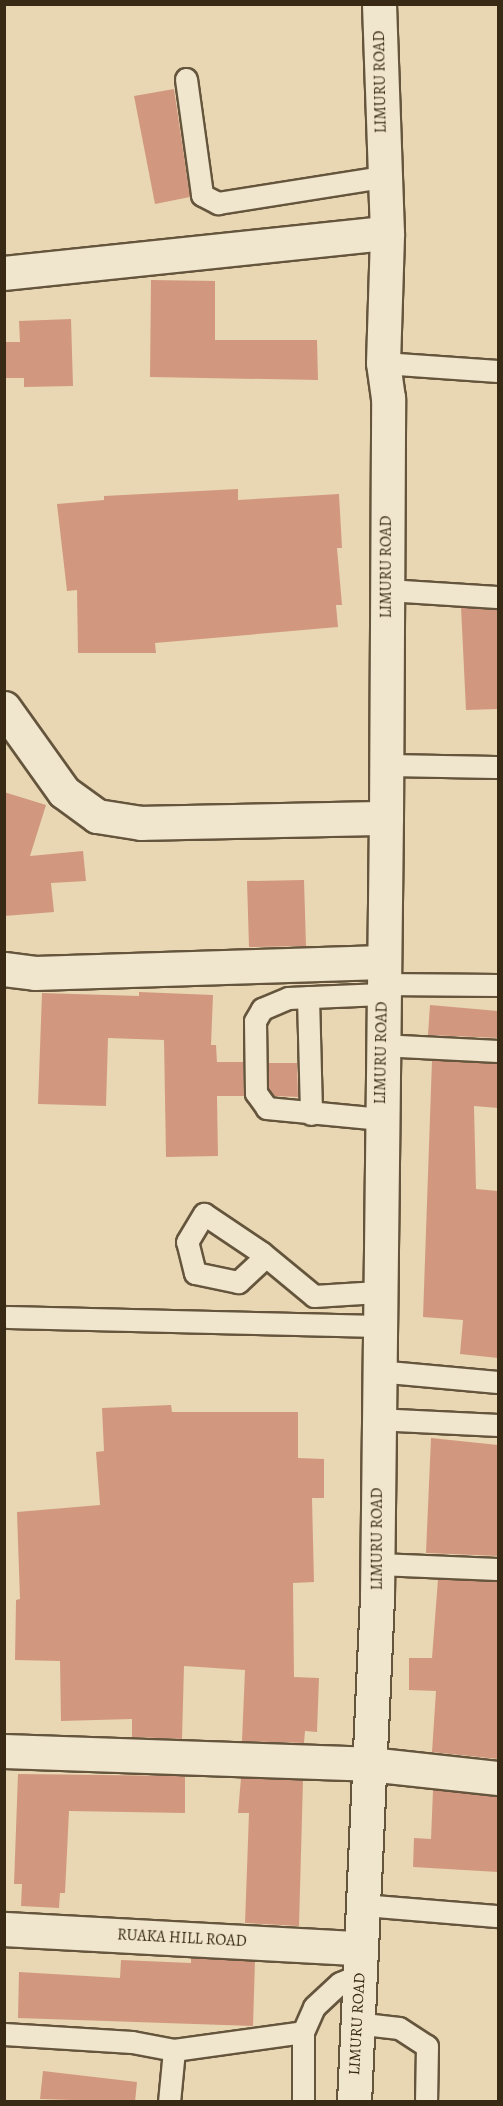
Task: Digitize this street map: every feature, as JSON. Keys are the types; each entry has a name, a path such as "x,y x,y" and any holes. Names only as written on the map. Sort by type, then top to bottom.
{"main road":[{"name":"LIMURU ROAD","path":"354,2102 355,2023 363,1905 377,1564 375,1419 381,1119 380,1045 386,818 388,398 383,363 387,233 382,177 379,4"},
{"path":"4,273 387,233"},
{"path":"4,708 64,792 97,816 141,823 386,818"},
{"path":"4,969 35,973 382,980"},
{"path":"4,1751 369,1764 498,1778"},
{"name":"RUAKA HILL ROAD","path":"4,1929 360,1961"}],"lane":[{"path":"186,79 202,195 218,203 382,177"},
{"path":"383,363 498,370"},
{"path":"386,590 498,597"},
{"path":"386,765 498,766"},
{"path":"381,1119 271,1111 256,1093 257,1014 288,998 308,997 382,980 498,985"},
{"path":"308,997 311,1114"},
{"path":"380,1045 498,1051"},
{"path":"265,1257 314,1296 378,1292"},
{"path":"8,1317 378,1326"},
{"path":"377,1371 498,1382"},
{"path":"375,1419 498,1425"},
{"path":"377,1564 498,1569"},
{"path":"363,1905 498,1916"},
{"path":"303,2102 303,2032 326,1993 360,1961"},
{"path":"355,2023 399,2028 427,2046 426,2102"},
{"path":"4,2034 132,2042 174,2050 303,2032"},
{"path":"169,2102 174,2050"}],"building":[{"path":"174,89 190,197 155,204 134,96"},
{"path":"151,280 215,281 215,340 317,340 318,380 150,377"},
{"path":"71,319 73,386 24,387 24,378 4,378 4,342 20,342 19,321"},
{"path":"238,489 238,500 339,494 342,548 337,548 342,605 336,605 338,627 155,643 156,653 78,653 77,590 67,591 57,504 104,500 104,496"},
{"path":"461,607 498,610 498,709 466,710"},
{"path":"4,792 46,805 30,856 83,851 86,881 51,883 54,912 4,916"},
{"path":"304,880 306,946 249,947 247,881"},
{"path":"139,992 213,995 211,1045 216,1045 217,1062 243,1062 244,1096 217,1096 218,1156 166,1157 164,1040 108,1038 106,1106 38,1104 42,993 139,996"},
{"path":"430,1005 498,1011 498,1038 428,1035"},
{"path":"432,1060 498,1064 498,1108 474,1106 476,1189 498,1191 498,1358 460,1354 463,1320 423,1317"},
{"path":"268,1063 297,1063 298,1097 274,1096 269,1089"},
{"path":"171,1405 172,1412 298,1412 298,1458 324,1459 324,1498 312,1498 314,1582 293,1583 294,1677 319,1678 317,1732 305,1731 304,1743 242,1741 245,1670 184,1666 182,1739 132,1737 132,1719 61,1721 60,1661 15,1660 16,1600 20,1599 17,1512 100,1505 96,1452 104,1451 102,1408"},
{"path":"431,1438 498,1445 498,1556 426,1553"},
{"path":"438,1579 498,1582 498,1759 432,1752 436,1691 409,1690 409,1658 432,1658"},
{"path":"18,1774 185,1776 185,1813 69,1811 65,1893 60,1893 59,1908 21,1906 22,1884 14,1884"},
{"path":"241,1778 303,1780 299,1926 245,1923 249,1813 238,1813"},
{"path":"433,1790 498,1796 498,1872 413,1867 414,1838 431,1839"},
{"path":"191,1958 255,1961 253,2026 18,2018 19,1972 120,1978 121,1960 191,1963"},
{"path":"43,2071 137,2082 135,2102 40,2099"}]}
